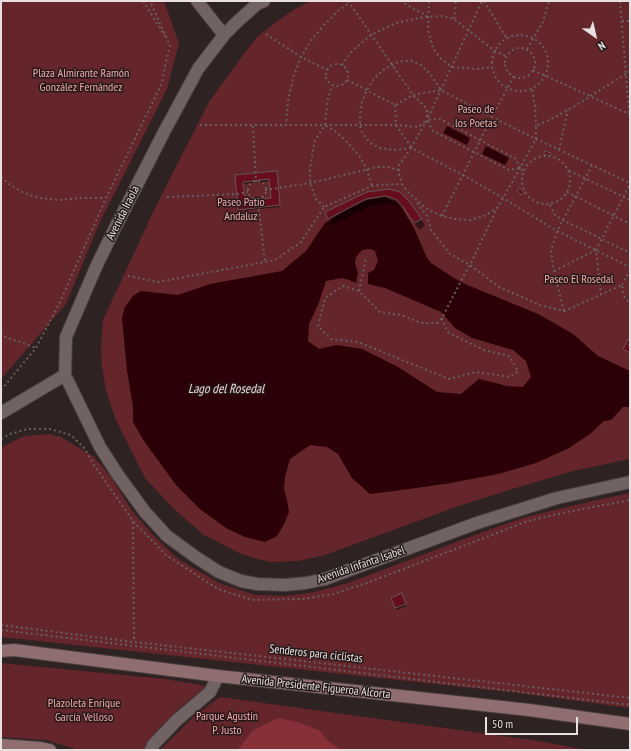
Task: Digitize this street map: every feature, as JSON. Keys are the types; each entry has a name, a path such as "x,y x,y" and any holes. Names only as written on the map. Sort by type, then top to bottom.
{"main road":[{"name":"Avenida Presidente Figueroa Alcorta","path":"1,645 14,650"},
{"name":"Avenida Presidente Figueroa Alcorta","path":"1,651 14,650 218,676 529,710 630,726"},
{"path":"1,745 50,750"}],"street":[{"path":"198,1 224,35"},
{"name":"Avenida Iraola","path":"65,375 66,337 96,268 129,199 184,95 198,69 224,35 238,20 257,4 264,1"},
{"path":"1,413 65,375"},
{"name":"Avenida Infanta Isabel","path":"65,375 100,447 145,512 167,536 197,558 219,572 241,581 257,584 284,585 306,583 325,579 484,520 557,498 630,482"},
{"path":"151,750 153,745 178,720 210,692 218,676"}],"path":[{"path":"143,1 170,46"},
{"path":"1,390 36,348 60,302 106,198 162,83 170,46 150,1"},
{"path":"400,1 428,17"},
{"path":"428,1 428,30 433,48 441,59 452,67 479,69 492,66"},
{"path":"454,19 456,1"},
{"path":"483,1 427,120 411,148 399,164 399,174 402,184 415,199 427,209 442,216 470,220 484,216 497,208"},
{"path":"483,1 507,39"},
{"path":"527,49 543,22 549,1"},
{"path":"620,1 629,114"},
{"path":"286,126 288,101 293,78 301,57 312,39 324,25 349,2 413,95 427,109 427,120 433,132 509,170 520,168"},
{"path":"342,65 353,50 371,35 396,23 424,17 443,16 454,19 496,51 506,56"},
{"path":"622,21 630,21"},
{"path":"266,34 301,57 327,70"},
{"path":"521,35 533,38 543,46 548,58 548,70 542,82 532,89 519,92 507,88 497,80 492,69 493,56 499,45 509,37 521,35"},
{"path":"516,48 527,49 533,55 535,64 533,70 527,76 517,78 508,73 504,63 506,56 511,50 516,48"},
{"path":"411,148 395,150 380,148 372,144 366,138 360,125 362,102 366,90 383,70 404,61 412,61 421,65 431,75 442,90 492,117 630,183 596,250 601,295"},
{"path":"332,65 342,65 348,73 347,80 339,86 332,85 327,80 327,70 332,65"},
{"path":"533,70 629,114"},
{"path":"536,126 568,110 630,72"},
{"path":"442,216 514,76"},
{"path":"347,80 395,105"},
{"path":"324,207 316,199 310,184 310,168 315,140 324,125 327,103 332,85"},
{"path":"442,316 449,333 484,350 509,356 518,371 510,377 476,372 449,379 358,342 331,339 318,326 326,298 343,286 359,291 380,312 401,316 421,323 437,323 470,265 497,208 536,139 535,106 532,89"},
{"path":"395,105 413,95 442,90"},
{"path":"395,105 396,125 411,148 463,175 558,231 630,266"},
{"path":"559,150 568,110"},
{"path":"200,125 396,125 418,127 427,120 440,119 516,159 520,168 524,171"},
{"path":"324,125 335,131 360,157 367,170 372,186"},
{"path":"253,126 256,182"},
{"path":"539,157 553,157 560,160 569,171 570,182 567,192 563,198 557,202 550,205 542,205 529,198 524,192 522,178 524,171 527,165 539,157"},
{"path":"564,311 550,251 563,220 592,166"},
{"path":"265,190 310,184 377,167 388,167 399,170"},
{"path":"569,171 630,200"},
{"path":"1,177 22,192 39,198 59,200 106,198"},
{"path":"253,182 262,183 265,190 264,196 259,199 251,197 248,192 249,186 253,182"},
{"path":"128,276 158,282 275,260 301,242 324,207 372,186 402,184"},
{"path":"167,197 236,194 248,192"},
{"path":"567,192 630,224"},
{"path":"257,199 265,261"},
{"path":"415,199 427,216 431,230 450,254 470,265 499,287 540,305 564,311 622,285 630,270"},
{"path":"550,205 550,208 555,215 563,220 630,253"},
{"path":"554,272 596,250"},
{"path":"359,291 366,258"},
{"path":"622,285 624,296 630,304"},
{"path":"1,333 3,336 36,348"},
{"path":"630,344 628,347 630,348"},
{"path":"1,439 10,434 28,429 50,429 70,435 85,449 108,485"},
{"path":"240,596 252,600 276,600 303,599 333,594 367,583 528,522 562,513 630,500"},
{"path":"133,521 133,645"},
{"name":"Senderos para ciclistas","path":"1,625 134,642 630,698"},
{"path":"1,630 630,705"}],"green space":[{"name":"Plaza Almirante Ramón González Fernández","path":"1,1 164,1 179,43 167,89 99,224 66,304 1,379"},
{"path":"310,1 630,1 630,459 573,471 509,490 456,507 325,555 299,561 271,562 239,553 204,535 174,509 145,478 116,420 106,391 101,348 103,320 154,210 209,102 256,38 276,22"},
{"path":"48,434 61,437 94,457 110,476 133,512 153,535 177,558 219,583 255,595 282,596 304,594 348,583 526,517 630,493 630,708 519,693 1,637 1,448 24,436"},
{"name":"Plazoleta Enrique García Velloso","path":"1,663 165,679 207,686 163,724 149,740 144,750 78,750 46,740 1,737"},
{"name":"Parque Agustin P. Justo","path":"220,697 539,741 586,750 160,750 193,717"}],"shaded area":[{"path":"278,718 298,722 320,731 328,741 341,750 238,750 252,731"}],"water":[{"path":"447,126 470,138 467,145 443,133"},
{"path":"486,146 509,158 505,165 482,154"},
{"name":"Lago del Rosedal","path":"385,197 395,202 402,208 414,228 427,258 431,263 454,278 538,314 573,334 598,356 630,371 630,407 623,407 611,420 604,421 590,434 569,448 536,463 498,474 445,484 370,494 352,478 338,454 327,447 310,445 290,459 285,477 284,489 289,512 277,536 265,542 245,537 226,528 200,509 176,485 144,441 133,422 133,407 127,371 122,318 125,307 133,296 141,291 178,295 210,284 282,271 306,251 325,223 346,210 367,200","holes":["371,249 375,251 378,261 374,270 368,273 368,284 385,288 441,312 455,328 472,338 513,350 526,361 531,377 523,387 507,386 479,379 461,394 437,392 398,367 362,349 336,345 319,349 308,341 309,324 318,305 326,281 342,278 356,283 358,273 355,263 356,257 362,250"]}],"building":[{"path":"544,151 551,153 550,156 544,154"},
{"path":"277,171 280,205 238,210 235,175","holes":["269,179 271,198 245,201 243,182"]},
{"path":"520,188 524,193 521,195 517,190"},
{"path":"389,189 400,192 409,201 422,219 414,223 397,200 386,196 366,199 328,219 325,212 367,192"},
{"path":"628,340 630,341 630,353 623,349"},
{"path":"402,593 406,604 395,608 391,598"}],"park label":[{"name":"Paseo de los Poetas","path":"476,117"},
{"name":"Paseo Patio Andaluz","path":"241,210"},
{"name":"Paseo El Rosedal","path":"579,280"}]}
